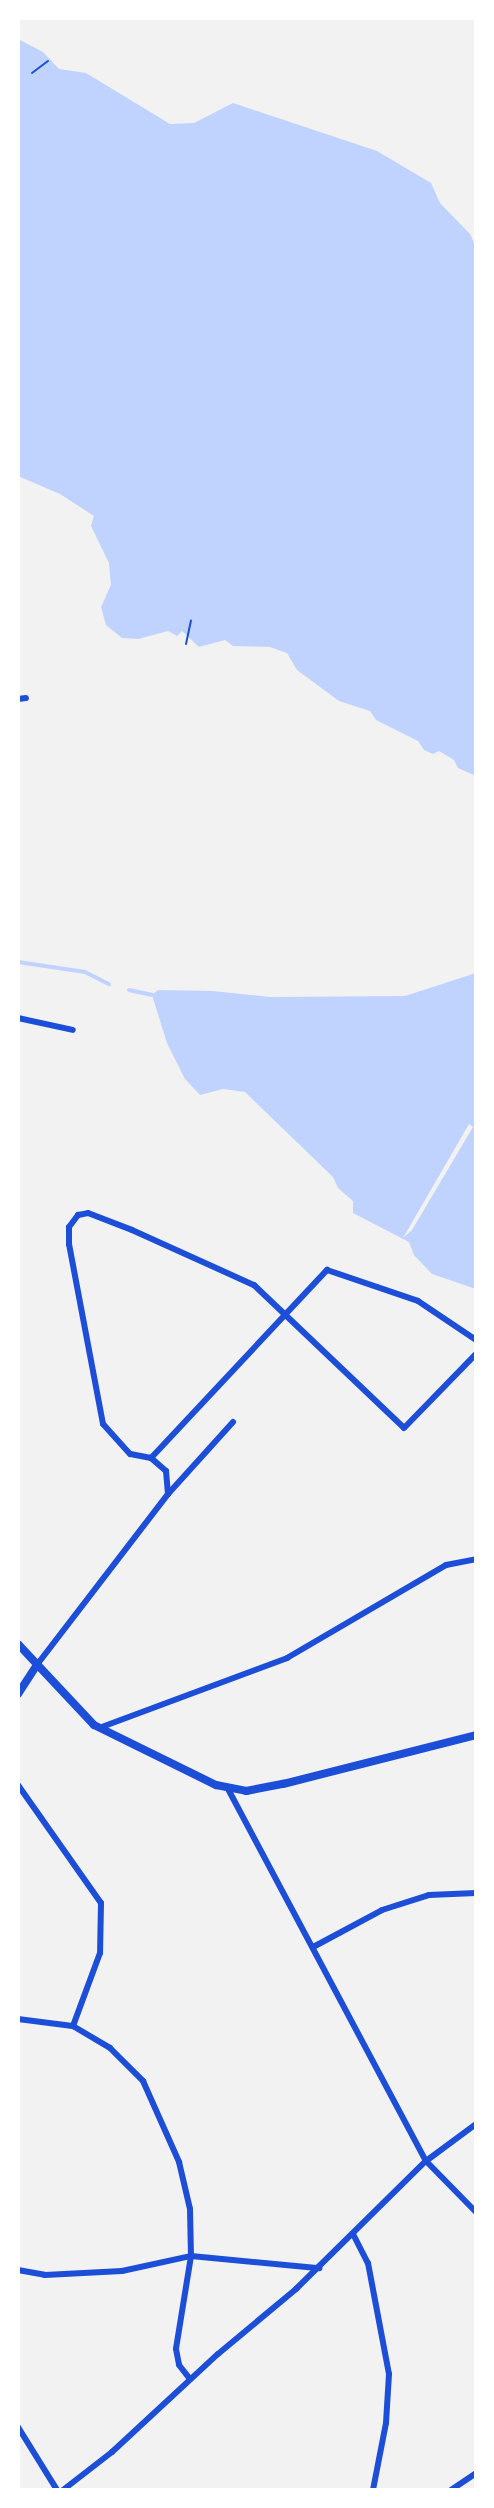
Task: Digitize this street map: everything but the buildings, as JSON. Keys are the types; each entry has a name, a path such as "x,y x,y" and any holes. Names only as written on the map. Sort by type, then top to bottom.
{"street":[{"path":"18,699 26,698"},
{"path":"18,1018 73,1030"},
{"path":"168,1494 166,1471 151,1458 130,1454 103,1424 69,1244 69,1227 78,1215 88,1213 132,1230 254,1285 404,1428 476,1353"},
{"path":"151,1458 327,1270 418,1301 476,1340"},
{"path":"18,1694 36,1666 168,1494 233,1422"},
{"path":"98,1728 287,1658 446,1565 476,1559"},
{"path":"18,1644 36,1666 98,1728 175,1767 227,1787 246,1791 321,1777 476,1735"},
{"path":"18,1785 101,1903 100,1953 72,2026"},
{"path":"227,1787 315,1946 426,2161 476,2212"},
{"path":"315,1946 382,1910 429,1895 476,1893"},
{"path":"18,2019 72,2026 110,2048 143,2082 178,2162 190,2209 191,2256 176,2349 180,2365 190,2379"},
{"path":"63,2490 112,2452 190,2379 319,2268 426,2161 476,2124"},
{"path":"353,2234 368,2263 389,2374 386,2423 373,2490"},
{"path":"18,2270 45,2275 122,2271 191,2256 319,2268"},
{"path":"18,2427 57,2490"},
{"path":"451,2490 476,2473"}],"path":[{"path":"32,73 48,61"},
{"path":"186,644 191,621"}],"water":[{"path":"18,39 43,52 59,69 86,73 170,124 194,123 233,103 377,151 431,183 440,203 470,234 476,247 476,776 458,768 454,760 439,751 433,754 424,750 418,741 376,720 370,711 339,701 297,670 287,653 270,647 233,646 225,640 199,647 182,631 177,636 168,631 138,639 122,638 106,625 101,607 111,585 109,563 91,526 94,516 60,494 18,476"},
{"path":"476,973 476,1289 432,1274 414,1255 409,1242 353,1213 353,1201 338,1188 333,1177 245,1092 223,1089 200,1095 185,1079 167,1043 152,995 158,990 212,991 270,997 405,996"}],"pier":[{"path":"469,1124 473,1127 412,1230 403,1238"}],"waterway":[{"path":"18,962 85,972 109,984"},
{"path":"129,990 152,995"}]}
